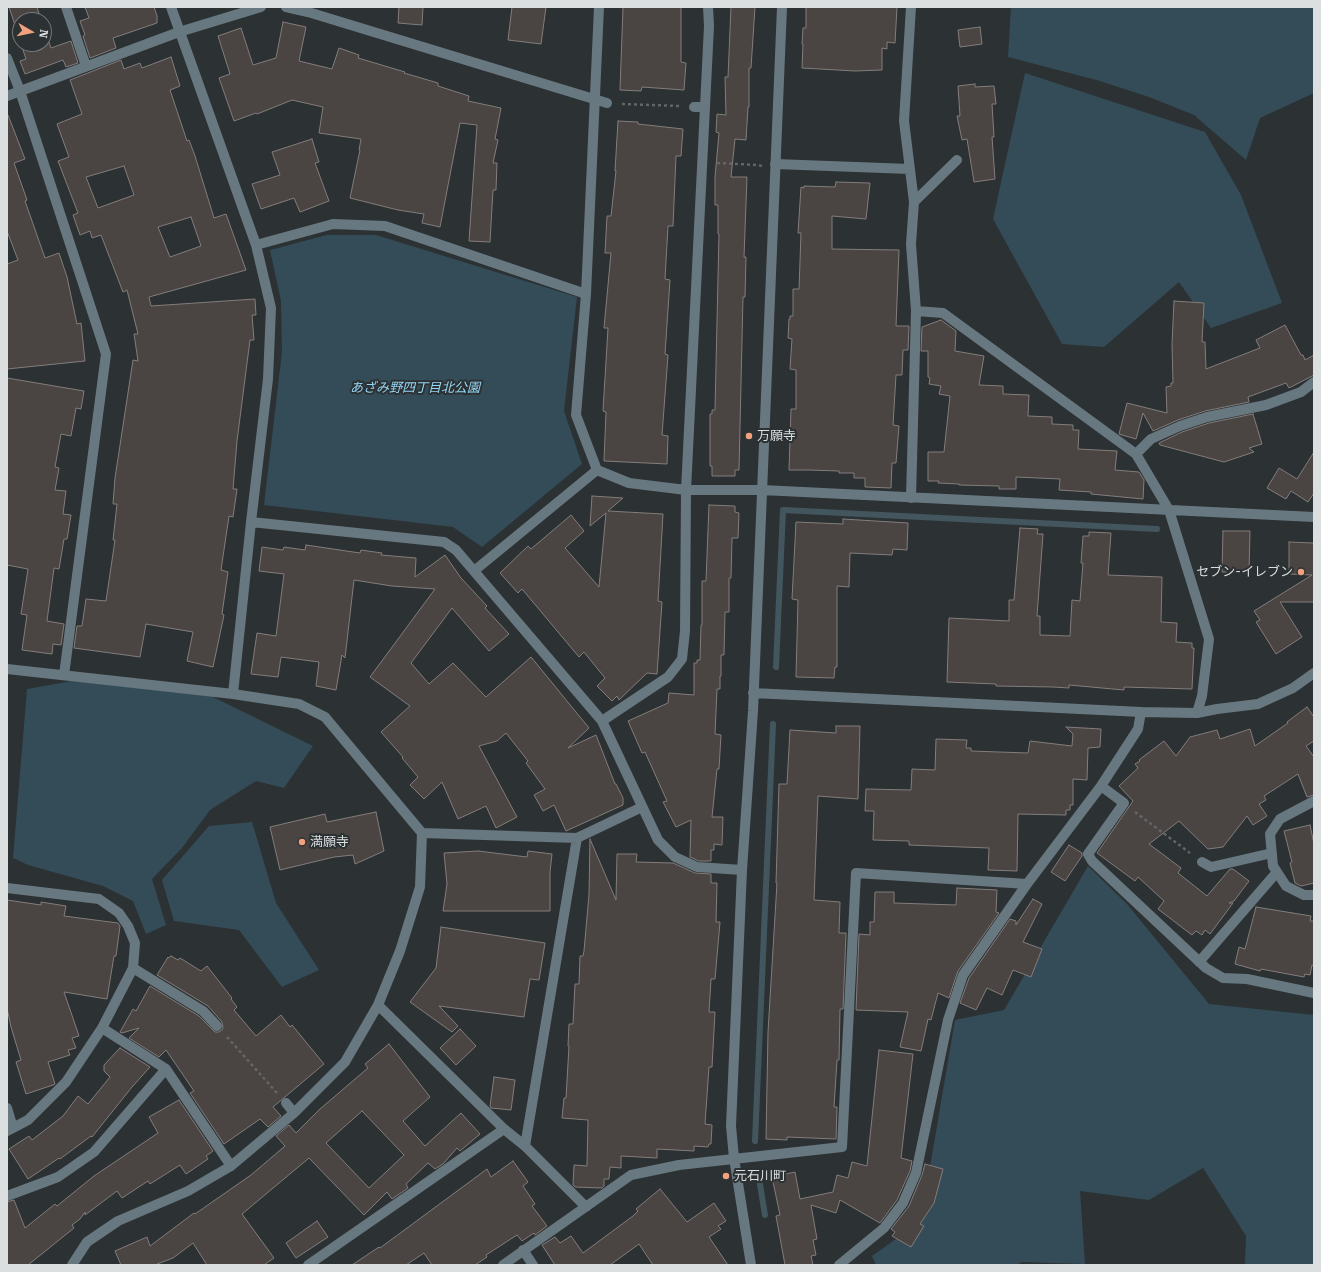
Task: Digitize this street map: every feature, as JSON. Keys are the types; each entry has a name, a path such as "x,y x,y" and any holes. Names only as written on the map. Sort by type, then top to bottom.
{"street":[{"path":"66,7 86,66"},
{"path":"171,7 256,245 271,308 268,379 233,694"},
{"path":"7,96 180,32 261,7"},
{"path":"286,7 308,12 607,103"},
{"path":"599,7 586,294 576,415 597,470 629,483 686,490 762,490 1314,517"},
{"path":"602,721 668,677 682,659 685,631 686,490 709,26 708,7"},
{"path":"751,1265 734,1158 731,1126 742,870 753,693 782,7"},
{"path":"911,7 904,121 914,202 911,244 916,311 911,498"},
{"path":"7,58 20,91 106,354 64,675"},
{"path":"694,107 705,107"},
{"path":"914,202 957,160"},
{"path":"775,164 910,169"},
{"path":"256,245 333,224 385,226 586,294"},
{"path":"916,311 943,313 1136,454 1169,510 1209,640 1202,696 1197,713"},
{"path":"1136,454 1151,439 1180,426 1207,417 1266,405 1301,392 1314,382"},
{"path":"474,571 597,470"},
{"path":"251,522 444,542 456,550 602,721 658,840 675,857 697,867 742,870"},
{"path":"7,669 233,694 299,704 325,716 422,833 420,887 400,952 378,1005 344,1062 294,1112 231,1166 188,1191 118,1221 87,1242 72,1265"},
{"path":"753,693 1141,712 1197,713 1258,704 1292,688 1314,673"},
{"path":"839,1265 884,1228 903,1203 916,1173 948,1020 963,975 1027,884 1101,786 1138,729 1141,712"},
{"path":"1101,786 1124,803 1088,854 1092,861 1206,968 1223,978 1247,978 1314,993"},
{"path":"1314,801 1280,819 1270,834 1273,866 1286,886 1304,895 1314,895"},
{"path":"422,833 577,838 642,807"},
{"path":"525,1146 577,838"},
{"path":"1202,862 1211,866 1272,853"},
{"path":"1199,962 1277,872"},
{"path":"502,1265 586,1208 631,1175 679,1165 842,1147 856,873 1027,884"},
{"path":"7,888 99,898 119,913 128,926 135,943 133,968 102,1028 66,1082 28,1120 10,1129 7,1108"},
{"path":"133,968 203,1011 217,1026"},
{"path":"378,1005 504,1129 525,1146 586,1208"},
{"path":"102,1028 166,1069 231,1166"},
{"path":"7,1196 58,1177 94,1152 166,1069"},
{"path":"286,1103 294,1112"},
{"path":"308,1265 504,1129"},
{"path":"523,1250 533,1265"}],"path":[{"path":"607,103 694,107"},
{"path":"718,163 751,164"},
{"path":"1124,803 1202,862"},
{"path":"217,1026 286,1103"}],"green space":[{"path":"1011,7 1314,7 1314,93 1260,118 1246,160 1194,115 1149,97 1100,81 1008,57"},
{"path":"1025,73 1205,132 1241,195 1282,303 1211,328 1179,282 1104,347 1062,344 993,219"},
{"name":"あざみ野四丁目北公園","path":"327,235 376,235 577,297 564,411 582,464 482,547 453,527 264,505 282,352 281,301 270,250"},
{"path":"72,681 211,696 313,746 284,788 256,781 210,810 182,848 152,879 166,925 146,934 133,901 103,886 28,865 13,858 27,689"},
{"path":"252,822 276,903 319,970 282,987 239,930 174,921 162,880 209,826"},
{"path":"1088,866 1127,904 1209,1004 1314,1015 1314,1265 1245,1265 1246,1236 1203,1168 1149,1200 1080,1191 1085,1264 1022,1262 1016,1265 876,1265 872,1256 900,1236 930,1167 955,1020 1004,1010"}],"building":[{"path":"9,7 37,7 39,12 12,12 12,16"},
{"path":"85,7 154,7 157,16 157,23 113,38 116,48 90,58 80,21 89,18"},
{"path":"399,7 423,7 422,25 398,23"},
{"path":"512,7 546,7 541,44 508,40"},
{"path":"623,7 681,7 681,62 686,63 684,90 642,87 641,91 620,90"},
{"path":"731,7 755,7 751,68 749,68 749,107 746,140 735,139 731,177 747,177 744,257 746,257 745,297 743,297 739,470 735,470 735,476 712,476 712,466 710,466 710,414 712,414 712,410 715,410 719,234 718,205 715,205 715,177 719,133 716,132 717,114 726,115 725,77 728,77"},
{"path":"806,7 897,7 895,43 887,42 887,49 882,48 882,70 855,71 802,68 803,28 806,28"},
{"path":"283,22 306,27 299,61 332,69 339,48 359,55 358,58 438,83 438,86 469,96 468,101 501,108 495,139 498,140 493,163 497,163 496,190 493,190 490,242 469,241 477,125 460,123 440,227 422,223 424,214 398,210 350,198 361,139 319,133 323,107 292,100 257,114 256,113 234,121 219,78 230,74 218,36 241,28 253,65 276,58"},
{"path":"980,27 982,44 960,47 958,30"},
{"path":"71,41 78,63 66,67 63,60 25,74 20,61 26,59 24,52 52,52 52,48"},
{"path":"171,57 180,86 170,90 187,141 189,140 195,156 214,218 226,214 246,270 149,297 151,306 255,299 256,315 252,315 254,340 250,340 237,441 233,489 237,489 233,517 229,516 221,570 228,572 222,614 224,615 213,667 187,661 193,632 146,624 140,657 74,648 77,626 82,626 86,599 106,601 115,540 113,540 117,504 113,504 115,478 133,360 138,361 134,334 138,334 127,290 123,292 101,235 92,238 90,231 80,235 73,215 78,213 58,161 69,157 57,124 82,114 70,80 121,60 124,69 140,63 142,68","holes":["124,166 134,195 98,208 86,177","191,217 201,246 170,257 158,227"]},
{"path":"975,84 975,87 994,86 996,104 992,104 994,137 992,137 995,179 974,182 967,139 962,140 957,116 960,116 958,86"},
{"path":"7,115 25,159 14,163 27,200 25,201 45,258 59,253 67,277 77,324 81,323 85,361 7,369 7,264 18,260 7,231"},
{"path":"618,121 638,122 638,124 683,129 681,156 676,156 673,226 668,226 665,279 670,280 665,354 668,355 662,435 668,436 667,464 604,461 606,412 603,411 608,328 604,328 611,253 605,253 607,216 611,216 616,171"},
{"path":"312,139 319,162 315,163 329,201 300,212 294,198 261,209 252,184 280,175 272,152"},
{"path":"836,182 870,183 866,219 832,216 832,249 899,250 896,326 909,326 908,350 903,350 902,375 896,375 893,425 899,426 896,463 892,463 891,488 865,487 865,478 854,478 854,473 839,473 839,471 789,470 791,409 796,409 796,370 790,369 792,339 788,338 789,319 790,316 793,316 793,289 799,289 801,233 798,233 801,187 835,187"},
{"path":"1174,301 1204,303 1202,342 1205,342 1206,369 1260,348 1256,340 1285,325 1305,360 1314,355 1314,375 1289,388 1286,383 1248,397 1249,402 1205,411 1178,420 1153,431 1143,413 1136,439 1119,434 1127,403 1167,413 1166,387 1171,386 1171,383 1173,383 1172,345"},
{"path":"941,320 956,331 955,351 984,356 979,385 1003,386 1003,394 1029,395 1028,416 1052,417 1052,424 1073,425 1073,430 1079,430 1078,449 1117,451 1115,470 1139,472 1144,480 1143,499 1091,494 1091,492 1059,490 1060,479 1016,477 1016,489 999,489 999,486 959,485 938,483 939,481 928,481 928,452 944,452 950,396 939,394 941,386 929,384 928,351 921,351 922,327"},
{"path":"7,378 84,391 81,409 76,408 71,436 61,434 55,467 59,468 55,490 66,491 63,514 71,515 67,539 64,539 59,569 54,568 47,621 64,624 61,645 53,644 52,654 22,650 27,615 21,614 28,569 7,565"},
{"path":"1253,414 1262,444 1249,448 1254,452 1224,462 1160,445 1159,443 1182,432 1209,423"},
{"path":"1314,452 1314,493 1308,502 1291,491 1286,499 1267,488 1279,468 1297,479"},
{"path":"592,496 623,498 608,511 663,514 658,601 662,602 657,674 647,673 619,700 617,696 612,701 597,686 605,678 584,652 579,657 522,589 518,593 500,573 528,546 531,549 571,515 584,531 565,548 599,587 606,513 590,526"},
{"path":"709,505 735,506 735,512 739,513 738,538 732,538 731,578 729,578 729,612 725,612 724,655 721,655 720,689 717,689 715,734 721,735 719,769 717,769 712,817 723,817 722,845 714,844 714,850 711,850 711,861 699,861 690,857 691,820 676,827 663,802 667,801 645,752 642,753 628,721 668,703 669,693 694,695 694,663 697,663 697,660 700,660 702,581 706,581"},
{"path":"843,519 908,523 907,550 893,549 892,555 850,553 849,587 837,586 837,667 835,667 834,678 796,677 798,600 792,599 796,522 843,524"},
{"path":"1020,528 1038,529 1037,534 1043,534 1037,616 1040,616 1040,635 1070,636 1072,600 1080,601 1083,563 1081,563 1083,536 1089,536 1089,532 1111,533 1108,575 1162,577 1161,622 1177,623 1176,642 1192,643 1192,648 1194,648 1192,689 1124,687 1124,690 1069,685 1069,688 996,686 996,684 947,682 949,618 1009,621 1009,600 1014,600"},
{"path":"1223,531 1250,531 1249,573 1222,572"},
{"path":"1289,542 1314,543 1314,602 1280,602 1302,637 1276,654 1256,622 1260,620 1254,611 1312,575 1289,574"},
{"path":"306,545 360,553 361,550 382,553 381,555 416,558 415,577 445,555 461,578 487,606 485,608 509,634 489,651 452,608 411,663 429,684 453,663 486,697 531,657 589,728 568,748 596,735 615,784 623,798 623,805 566,831 554,805 543,811 534,795 545,789 526,763 528,761 506,733 497,741 479,746 517,817 496,828 486,806 458,819 442,782 424,799 410,785 418,777 381,732 410,706 370,677 435,589 392,586 354,580 345,658 342,655 336,690 316,686 319,662 281,657 278,677 251,674 257,633 276,636 284,574 259,571 262,547 283,550 284,547 305,550"},
{"path":"1307,707 1314,717 1314,741 1306,746 1314,757 1314,795 1307,797 1298,774 1264,796 1266,800 1259,804 1267,816 1253,825 1247,816 1223,847 1208,849 1179,821 1149,844 1181,868 1178,873 1207,896 1230,869 1233,869 1249,881 1234,901 1229,903 1233,903 1210,934 1205,930 1202,935 1196,931 1192,935 1158,909 1164,901 1138,877 1135,881 1097,853 1133,801 1119,786 1138,768 1135,764 1140,761 1139,760 1164,741 1176,756 1190,737 1217,730 1220,739 1250,729 1255,746 1288,723 1287,722"},
{"path":"836,726 860,726 858,799 818,796 814,900 840,902 839,933 846,933 843,1009 840,1009 839,1060 837,1060 834,1107 837,1107 836,1139 787,1137 787,1140 766,1139 768,1032 777,883 779,784 787,784 790,730 836,733"},
{"path":"1066,727 1101,729 1100,747 1088,748 1087,780 1073,779 1073,805 1070,805 1070,810 1066,810 1066,815 1018,814 1017,871 988,870 989,848 909,845 909,841 873,840 874,811 865,811 866,789 911,790 912,769 935,770 936,739 967,740 966,748 971,748 971,751 1028,753 1030,741 1072,746 1073,734"},
{"name":"満願寺","path":"376,812 384,851 355,864 353,855 334,857 280,870 270,827 325,814 327,822"},
{"path":"1310,825 1314,844 1314,883 1301,886 1295,883 1290,863 1292,862 1284,831"},
{"path":"590,839 616,900 617,854 637,854 636,862 673,863 695,873 711,874 711,883 717,883 716,922 720,922 715,979 711,979 709,1012 715,1012 712,1067 709,1067 705,1124 712,1125 711,1144 709,1144 708,1147 694,1146 694,1151 657,1149 657,1158 621,1156 621,1168 610,1167 609,1179 604,1179 604,1186 602,1188 575,1187 573,1185 574,1165 587,1166 588,1120 562,1118 564,1098 566,1098 569,1024 573,1024 575,984 579,984 580,956 583,956 584,951 589,895"},
{"path":"1069,845 1082,853 1082,856 1065,881 1051,872"},
{"path":"478,851 527,857 528,851 552,854 550,872 550,911 443,911 447,884 444,853"},
{"path":"957,888 997,890 996,912 999,913 958,971 949,998 938,993 931,1020 928,1019 921,1051 900,1047 908,1012 856,1010 859,934 870,935 870,922 874,922 875,892 894,892 894,903 956,905"},
{"path":"1033,899 1042,904 1023,942 1042,949 1031,977 1013,970 1002,995 987,988 976,1010 960,1003 969,978 1010,919 1016,921 1016,925"},
{"path":"7,900 41,905 41,902 66,906 64,916 118,923 120,926 116,956 114,956 107,999 64,992 79,1036 72,1038 76,1048 68,1050 70,1055 48,1062 55,1084 26,1094 16,1062 21,1060 7,1008"},
{"path":"1256,907 1311,916 1310,921 1314,921 1314,966 1312,965 1310,975 1305,974 1304,977 1261,969 1260,971 1235,964 1239,947 1245,949"},
{"path":"441,927 545,943 539,980 530,979 524,1017 439,1006 458,1026 452,1032 410,1002 436,968"},
{"path":"171,956 178,960 180,958 201,971 207,966 232,998 231,999 237,1007 234,1010 256,1036 281,1015 290,1027 292,1025 324,1064 273,1107 281,1116 268,1127 260,1119 224,1144 190,1093 194,1091 166,1050 159,1057 129,1038 139,1028 122,1033 120,1032 133,1009 136,1011 150,986 199,1016 215,1032 222,1030 222,1022 208,1006 157,975 168,957 169,958"},
{"path":"460,1029 476,1046 456,1065 440,1048"},
{"path":"389,1044 430,1097 403,1121 425,1146 461,1113 480,1134 460,1151 457,1148 443,1164 435,1169 428,1163 406,1184 408,1188 392,1199 387,1192 364,1215 309,1158 242,1214 274,1258 264,1265 207,1265 193,1243 173,1258 157,1264 158,1265 121,1265 115,1251 147,1237 150,1246 194,1213 195,1214 251,1175 285,1146 276,1136 289,1125 296,1133 320,1109 368,1068 365,1064","holes":["362,1111 404,1155 369,1188 326,1143"]},
{"path":"120,1048 150,1067 92,1137 91,1136 60,1159 59,1158 28,1179 9,1149 29,1136 32,1140 63,1116 78,1096 88,1104 110,1077 104,1071 104,1065"},
{"path":"879,1050 913,1054 901,1158 912,1161 910,1171 897,1200 880,1223 840,1200 836,1213 811,1205 817,1239 813,1240 816,1255 811,1256 813,1265 785,1265 776,1216 780,1215 772,1177 795,1172 800,1199 833,1192 837,1175 848,1178 852,1162 867,1166"},
{"path":"494,1077 515,1080 511,1110 491,1108"},
{"path":"179,1100 213,1151 206,1156 208,1159 186,1174 180,1165 150,1184 148,1181 122,1198 117,1191 85,1215 85,1212 80,1219 72,1225 74,1228 28,1265 7,1265 7,1202 14,1200 25,1228 55,1204 57,1206 94,1176 158,1133 149,1117"},
{"path":"513,1161 528,1182 523,1186 535,1204 532,1206 547,1226 535,1235 534,1233 522,1241 517,1235 486,1255 487,1257 475,1265 432,1265 424,1253 406,1265 352,1265 379,1247 380,1248 487,1169 491,1177"},
{"path":"925,1164 943,1169 934,1203 920,1224 924,1226 911,1247 892,1236 895,1232 891,1229 909,1206"},
{"path":"660,1189 687,1222 714,1203 726,1221 718,1226 721,1229 709,1237 728,1265 653,1265 639,1244 610,1265 555,1265 542,1245 555,1237 560,1243 571,1236 583,1253 633,1216 638,1211 636,1209"},
{"path":"317,1221 328,1237 296,1258 286,1243"}],"waterway":[{"path":"776,667 783,510 1157,529"},
{"path":"755,1141 773,724"},
{"path":"758,1172 765,1215"}],"place":[{"name":"万願寺","path":"749,436"},
{"name":"セブン-イレブン","path":"1301,572"},
{"name":"満願寺","path":"302,842"},
{"name":"元石川町","path":"726,1176"}]}
